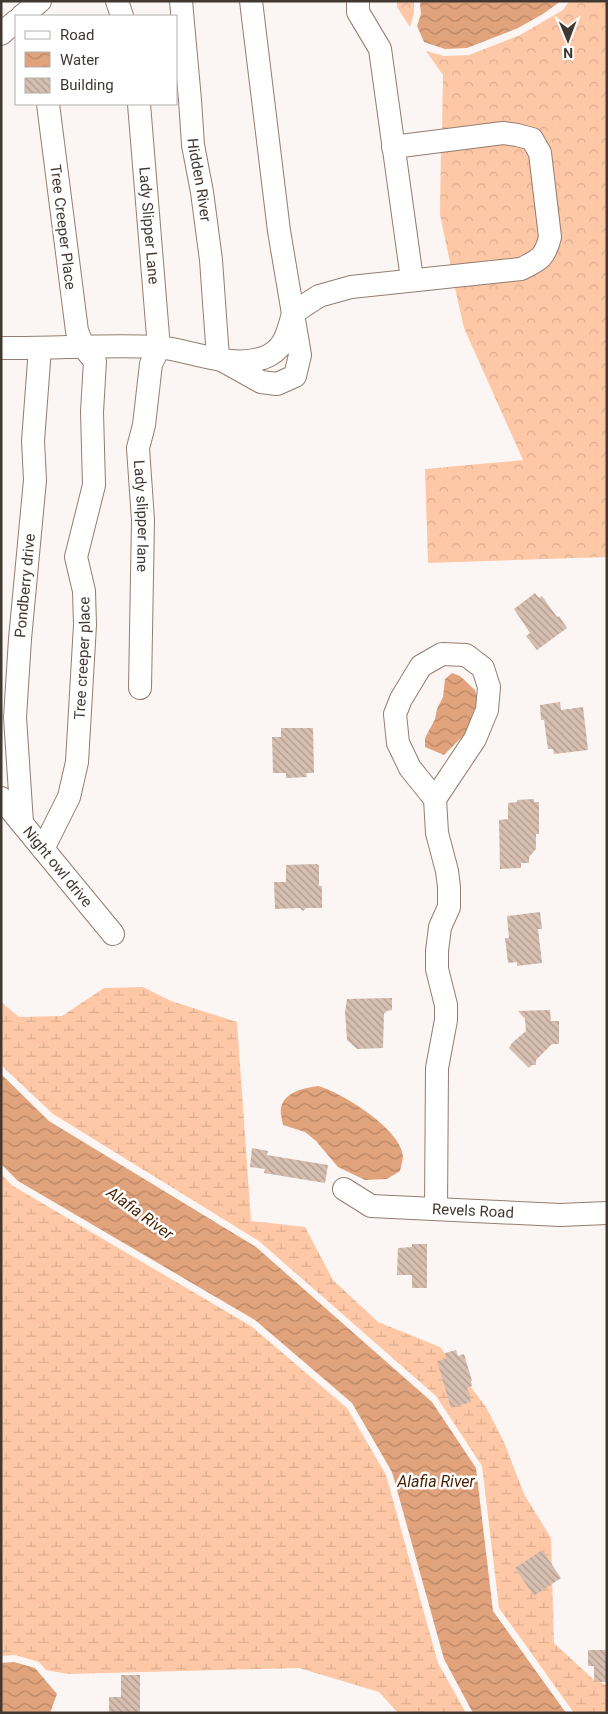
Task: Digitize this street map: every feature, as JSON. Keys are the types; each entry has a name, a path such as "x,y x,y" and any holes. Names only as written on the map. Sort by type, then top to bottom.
{"street":[{"path":"117,1 122,15"},
{"name":"Hidden River","path":"182,1 190,91 192,145 202,192 211,260 218,358"},
{"path":"218,358 261,382 278,384 294,376 300,355 279,231 251,1"},
{"path":"358,1 358,12 380,49 412,279"},
{"path":"1,34 15,22"},
{"name":"Tree Creeper Place","path":"48,105 77,331 84,348"},
{"name":"Lady Slipper Lane","path":"139,105 159,348"},
{"path":"1,348 123,346 159,348 218,358 250,360 262,358 280,348 286,340 293,313 319,296 351,287 412,279 521,269 536,262 547,251 550,237 540,153 532,139 503,133 393,147"},
{"name":"Pondberry drive","path":"22,823 15,717 20,639 35,480 33,441 40,348"},
{"name":"Tree creeper place","path":"43,849 69,796 77,762 86,625 84,591 76,557 94,485 92,412 95,361 84,348"},
{"name":"Lady slipper lane","path":"140,688 143,520 138,448 144,425 151,364 159,348"},
{"path":"435,799 475,739 487,710 489,687 483,668 466,655 442,654 421,666 401,699 395,714 398,743 410,768 435,799 437,833 447,871 449,887 449,907 440,927 437,951 438,969 446,1005 446,1020 438,1068 436,1208"},
{"name":"Night owl drive","path":"1,798 113,934"},
{"name":"Revels Road","path":"344,1189 371,1206 560,1215 607,1213"}],"green space":[{"path":"397,1 414,1 414,13 410,27 397,7"},
{"path":"569,1 607,1 607,557 428,563 425,469 523,460 464,328 454,284 539,270 548,152 442,132 443,75 426,51 444,56 469,55 520,35 563,10"},
{"path":"503,142 527,147 533,156 540,246 519,260 451,267 440,215 441,150"},
{"path":"143,987 171,1001 237,1022 251,1221 305,1227 333,1280 378,1322 440,1347 486,1407 504,1442 524,1494 551,1538 554,1643 594,1680 607,1685 607,1713 574,1713 499,1608 482,1466 436,1396 259,1241 53,1114 1,1065 1,1002 19,1017 62,1016 104,988"},
{"path":"1,1174 13,1186 251,1326 347,1408 386,1475 438,1663 466,1713 398,1713 379,1692 299,1668 68,1674 46,1670 39,1662 15,1655 1,1656"}],"water":[{"path":"423,1 561,1 518,28 467,48 445,49 424,42 417,26 421,14 420,3"},
{"path":"452,673 460,676 475,690 478,700 465,734 444,755 425,747 425,738 435,719 437,709 443,697 445,679"},
{"name":"Alafia River","path":"1,1074 49,1121 256,1247 432,1402 476,1468 493,1611 566,1713 473,1713 444,1659 392,1472 352,1403 255,1320 18,1181 1,1164"},
{"path":"318,1086 341,1096 368,1113 392,1135 400,1145 403,1156 400,1171 387,1179 365,1180 338,1167 316,1141 305,1132 283,1125 281,1110 286,1098 295,1092"},
{"path":"14,1662 35,1668 57,1694 50,1713 1,1713 1,1663"}],"building":[{"path":"535,593 539,598 542,596 567,628 537,650 526,636 530,633 514,609"},
{"path":"560,702 561,710 583,707 588,750 554,754 553,749 548,749 544,720 541,720 540,705"},
{"path":"281,728 313,728 314,773 306,773 307,777 286,778 286,773 273,773 272,737 281,737"},
{"path":"534,799 534,802 539,802 539,834 536,834 536,849 529,857 529,863 521,863 521,868 500,869 499,820 508,819 508,803 517,802 517,800"},
{"path":"317,864 319,866 319,886 322,886 322,908 306,908 303,911 300,908 275,909 274,882 286,882 286,865"},
{"path":"540,912 542,929 538,929 542,963 517,966 517,962 508,963 505,938 509,938 507,916"},
{"path":"392,998 392,1010 384,1013 383,1048 357,1049 347,1040 345,1012 347,999"},
{"path":"550,1010 551,1021 559,1021 559,1044 552,1044 536,1060 536,1065 532,1065 529,1068 509,1048 526,1031 525,1019 518,1011"},
{"path":"252,1148 268,1151 267,1155 328,1165 325,1183 264,1173 265,1169 250,1167"},
{"path":"412,1244 427,1244 427,1288 412,1288 412,1275 397,1275 398,1248 412,1247"},
{"path":"456,1350 458,1356 464,1354 472,1381 472,1386 467,1388 471,1402 451,1408 437,1361 446,1359 445,1353"},
{"path":"542,1550 561,1578 534,1596 515,1568"},
{"path":"588,1650 607,1650 607,1682 594,1682 594,1666 588,1666"},
{"path":"121,1675 140,1675 140,1713 109,1712 109,1697 121,1697"}]}
